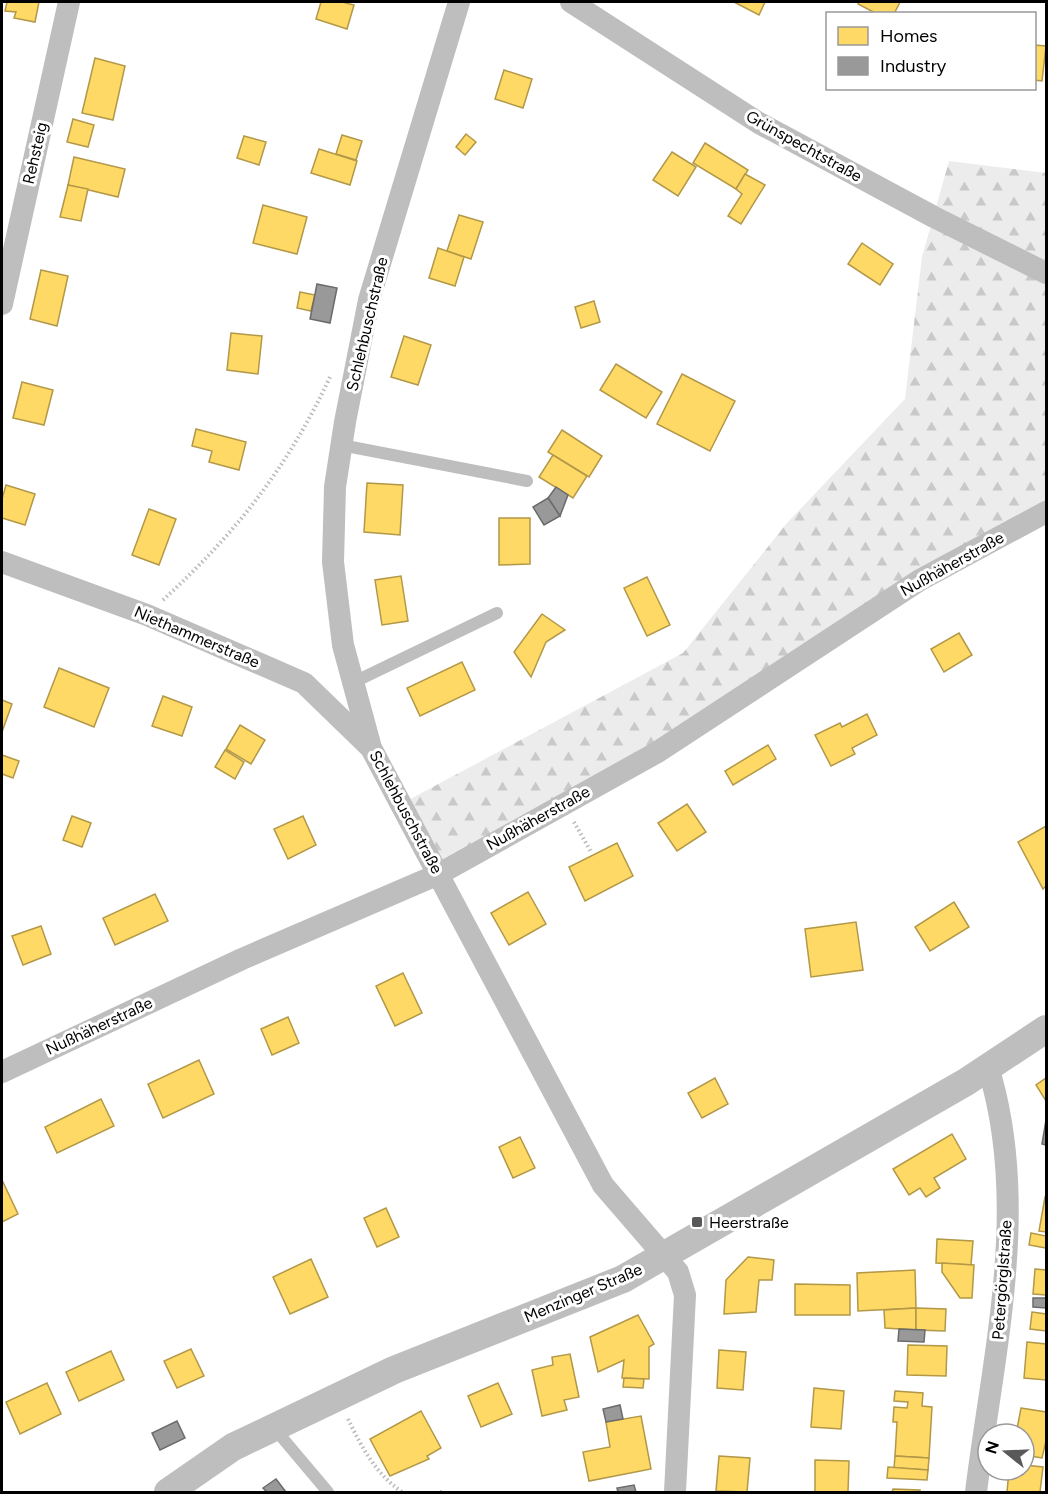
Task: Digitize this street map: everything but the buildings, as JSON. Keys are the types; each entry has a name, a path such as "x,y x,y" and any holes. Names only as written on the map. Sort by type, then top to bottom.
{"street":[{"name":"Rehsteig","path":"2,304 69,2"},
{"name":"Schlehbuschstraße","path":"459,2 369,300 335,488 333,562 341,635 371,748 603,1185 664,1256"},
{"name":"Grünspechtstraße","path":"570,2 759,123 934,217 1047,273"},
{"name":"Nußhäherstraße","path":"2,1072 242,959 439,874 656,753 920,580 1047,512"},
{"name":"Niethammerstraße","path":"2,562 147,615 304,683 371,748"},
{"name":"Menzinger Straße","path":"168,1492 233,1447 337,1396 394,1370 623,1279 988,1067 1047,1029"},
{"name":"Petergörglstraße","path":"976,1492 1002,1311 1006,1220 1005,1177 998,1099 988,1067"},
{"path":"664,1256 678,1272 686,1295 675,1492"}],"lane":[{"path":"342,445 527,481"},
{"path":"352,683 496,613"},
{"path":"273,1427 328,1492"}],"path":[{"path":"147,615 200,566 260,498 293,449 332,374"},
{"path":"578,829 591,852"},
{"path":"337,1396 363,1449 385,1481 402,1492"}],"green space":[{"path":"949,161 1046,173 1046,512 439,874 401,804 683,653 787,523 905,399 922,257"}],"place":[{"name":"Heerstraße","path":"697,1222"}]}
